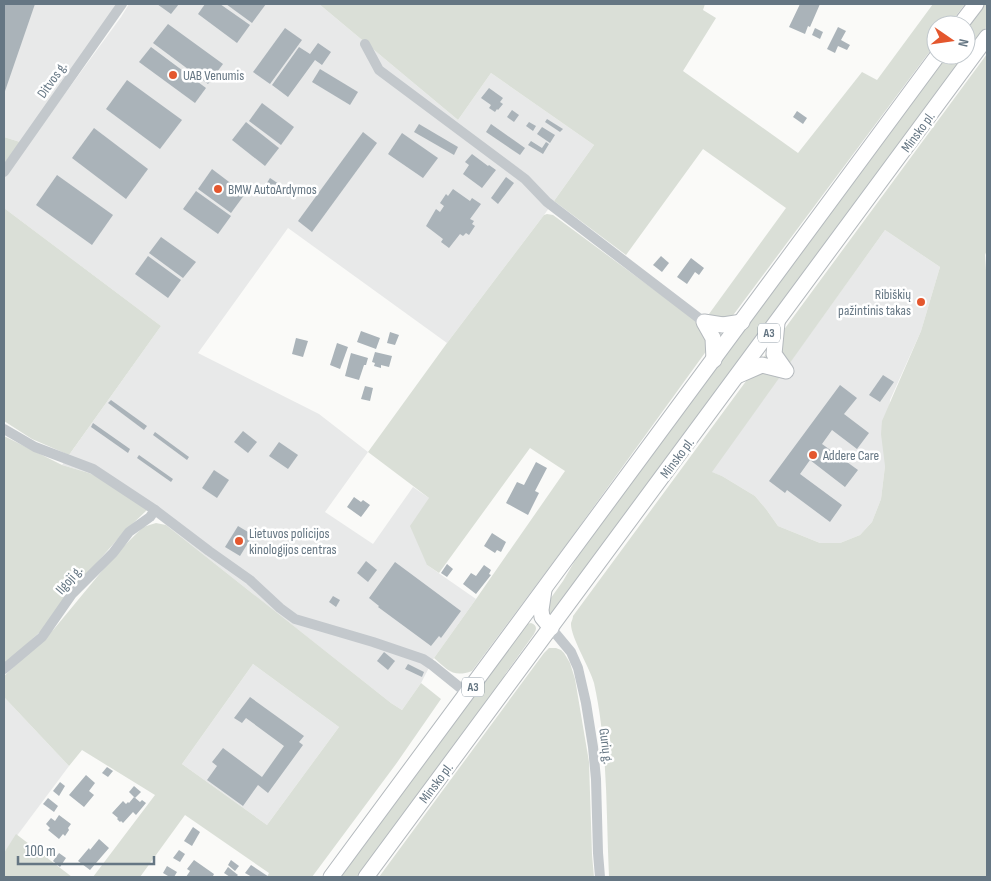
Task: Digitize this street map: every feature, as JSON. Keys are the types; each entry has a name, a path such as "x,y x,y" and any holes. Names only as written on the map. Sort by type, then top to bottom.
{"highway":[{"path":"968,15 976,4"},
{"name":"Minsko pl.","path":"366,877 987,37"},
{"name":"Minsko pl.","path":"332,877 931,65"},
{"path":"704,322 723,325 742,322"},
{"path":"704,322 713,338 714,360"},
{"path":"738,376 762,365 786,371 774,354 777,323"},
{"path":"544,590 541,610 542,617 551,628"}],"street":[{"name":"Ditvos g.","path":"4,172 122,4"},
{"path":"365,44 378,70 525,179 547,202 704,322"},
{"path":"4,429 35,447 93,469 155,510 250,580 280,608 296,619 423,659 468,694"},
{"name":"Ilgoji g.","path":"4,669 42,637 72,594 113,553 129,532 150,517 155,510"},
{"name":"Gurių g.","path":"551,628 571,652 578,668 586,703 596,780 600,877"}],"shaded area":[{"path":"4,4 116,4 20,142 4,137"},
{"path":"129,4 319,4 458,120 491,73 594,145 544,215 447,343 288,228 198,353 319,414 368,452 325,512 373,544 413,487 429,498 427,565 476,599 434,658 421,683 402,710 147,510 89,473 62,465 161,326 4,208 4,177"},
{"path":"319,4 705,4 703,10 716,18 683,71 798,153 862,72 877,80 933,4 965,4 957,15 926,15 926,56 731,318 718,322 709,314 786,208 703,149 626,255 554,201 594,145 491,73 458,120"},
{"path":"983,4 987,4 987,26 976,41 976,15"},
{"path":"987,54 987,250 985,255 987,285 987,877 609,877 606,780 599,707 592,677 572,629 573,616","holes":["885,230 940,267 921,331 882,421 881,434 885,466 881,499 872,522 860,535 840,543 820,543 778,526 755,496 712,472"]},
{"path":"938,65 959,65 553,613 548,613 548,602 583,547"},
{"path":"4,137 20,142 4,164"},
{"path":"4,208 161,326 69,455 32,439 4,421"},
{"path":"544,215 553,215 706,328 707,350 472,671 460,674 451,672 434,658 565,471 530,448 439,573 427,565 410,526 429,498 368,452 447,343"},
{"path":"885,230 940,267 921,331 890,400 881,499 872,522 860,535 840,543 820,543 778,526 755,496 722,476 711,472"},
{"path":"4,436 62,465 89,473 106,481 147,510 124,532 62,602 42,630 4,665"},
{"path":"156,523 166,525 402,710 421,683 441,699 396,764 312,877 267,877 269,873 185,815 140,877 93,877 155,795 82,750 69,766 4,697 4,676 54,629 116,554 143,527","holes":["253,664 339,727 267,825 182,764"]},
{"path":"531,623 535,626 535,632 506,673 496,693 359,877 339,877 527,624"},
{"path":"549,648 556,648 564,653 570,663 575,679 589,762 594,877 379,877 544,653"},
{"path":"253,664 339,727 267,825 182,764"},
{"path":"4,697 69,766 4,853"},
{"path":"16,834 72,877 4,877 4,853"}],"building":[{"path":"4,4 35,4 4,94"},
{"path":"157,4 179,4 171,14"},
{"path":"205,4 220,4 250,25 237,43 198,14"},
{"path":"226,4 266,4 252,23"},
{"path":"800,4 820,4 805,34 789,27"},
{"path":"168,24 223,64 208,84 153,43"},
{"path":"838,27 846,31 841,40 850,45 847,50 838,46 835,53 827,49"},
{"path":"285,28 302,40 270,84 253,72"},
{"path":"815,28 823,32 820,39 812,35"},
{"path":"318,43 331,52 322,65 315,60 288,97 272,85 299,47 310,54"},
{"name":"UAB Venumis","path":"151,47 206,88 195,103 139,62"},
{"path":"320,69 358,92 350,105 312,82"},
{"path":"127,80 182,120 160,149 106,109"},
{"path":"489,88 503,98 500,102 503,104 495,112 489,108 491,105 481,98"},
{"path":"262,103 294,127 281,145 249,121"},
{"path":"512,110 519,115 514,122 507,117"},
{"path":"797,111 807,118 803,124 793,117"},
{"path":"547,119 563,129 560,132 545,122"},
{"path":"246,122 279,148 265,166 232,140"},
{"path":"529,122 536,126 533,131 526,126"},
{"path":"419,124 458,147 454,155 414,132"},
{"path":"491,124 525,148 520,155 486,132"},
{"path":"542,127 555,135 550,143 537,134"},
{"path":"94,128 148,169 126,199 72,158"},
{"path":"363,132 377,143 312,232 298,221"},
{"path":"402,133 438,158 423,178 388,154"},
{"path":"531,141 542,148 546,142 549,144 543,154 528,145"},
{"path":"472,154 496,170 482,188 463,174 469,165 465,162"},
{"path":"212,169 245,194 231,213 198,189"},
{"path":"57,175 113,215 92,245 36,205"},
{"path":"506,177 514,183 498,204 491,198"},
{"path":"270,178 279,184 274,192 265,186"},
{"path":"453,189 470,201 472,198 481,204 470,219 474,221 472,224 475,226 469,235 466,233 463,236 460,234 449,248 441,242 443,239 426,226 436,209 440,212 444,206 440,203 446,194 448,196"},
{"path":"196,191 231,216 218,234 183,209"},
{"path":"161,237 196,262 183,278 149,253"},
{"path":"148,256 181,280 168,298 135,274"},
{"path":"661,256 669,263 662,272 653,265"},
{"path":"691,258 704,268 699,275 695,272 687,284 677,277"},
{"path":"361,331 380,338 376,349 357,342"},
{"path":"390,332 399,335 395,345 387,343"},
{"path":"296,338 308,341 303,357 292,354"},
{"path":"337,343 348,347 340,369 330,365"},
{"path":"375,352 392,356 389,367 381,365 381,368 374,366 375,363 372,362"},
{"path":"351,353 368,358 359,380 345,376"},
{"path":"883,375 894,382 880,402 869,395"},
{"name":"Addere Care","path":"840,385 857,398 844,414 869,433 857,449 832,430 822,444 858,470 845,487 810,460 800,474 842,505 830,522 787,490 785,493 769,481"},
{"path":"365,386 373,388 370,401 361,399"},
{"path":"111,400 147,426 144,430 108,403"},
{"path":"93,423 130,449 128,453 91,427"},
{"path":"243,431 257,442 248,453 234,442"},
{"path":"155,432 189,457 187,460 153,435"},
{"path":"279,442 298,455 288,469 269,456"},
{"path":"139,455 173,479 171,482 137,458"},
{"path":"536,462 547,468 535,491 539,493 528,515 506,503 517,482 524,485"},
{"path":"214,470 229,480 217,498 202,488"},
{"path":"354,497 370,505 361,517 347,507"},
{"name":"Lietuvos policijos kinologijos centras","path":"238,526 253,535 240,556 225,547"},
{"path":"492,533 506,542 501,552 497,550 495,553 484,546"},
{"path":"366,561 377,570 368,582 357,573"},
{"path":"395,562 461,611 441,638 439,636 431,646 378,607 369,598"},
{"path":"447,564 453,569 447,577 441,573"},
{"path":"484,565 491,570 489,574 491,575 476,594 463,584 471,573 476,576"},
{"path":"333,596 340,600 336,607 329,602"},
{"path":"384,652 395,661 388,670 377,661"},
{"path":"408,664 424,672 422,677 405,669"},
{"path":"250,697 304,736 299,742 303,745 268,793 258,785 243,806 207,780 217,766 212,762 223,748 262,777 284,746 246,718 242,723 234,718"},
{"path":"107,767 113,771 108,777 102,773"},
{"path":"86,775 95,783 89,791 94,795 84,807 69,795"},
{"path":"60,782 65,786 59,796 53,791"},
{"path":"134,786 141,792 135,798 129,792"},
{"path":"134,797 140,802 142,800 146,803 136,815 133,812 123,823 120,822 112,813 123,801 126,804 129,803"},
{"path":"48,798 58,806 54,812 43,804"},
{"path":"59,815 71,824 65,836 63,834 59,839 48,830 50,828 46,824 51,818 55,821"},
{"path":"193,827 200,832 192,846 184,841"},
{"path":"99,839 109,848 90,870 78,861"},
{"path":"179,850 185,854 180,862 173,858"},
{"path":"59,853 66,858 60,867 53,861"},
{"path":"194,860 214,874 213,876 215,877 186,877 190,871 187,869"},
{"path":"231,860 239,866 235,871 228,865"},
{"path":"251,865 269,877 252,877 245,873"},
{"path":"167,866 177,872 174,877 167,877 163,873"},
{"path":"228,867 238,875 236,877 230,877 224,873"}],"place":[{"name":"UAB Venumis","path":"173,75"},
{"name":"BMW AutoArdymos","path":"218,189"},
{"name":"Ribiškių pažintinis takas","path":"921,302"},
{"name":"Addere Care","path":"813,455"},
{"name":"Lietuvos policijos kinologijos centras","path":"239,541"}]}
